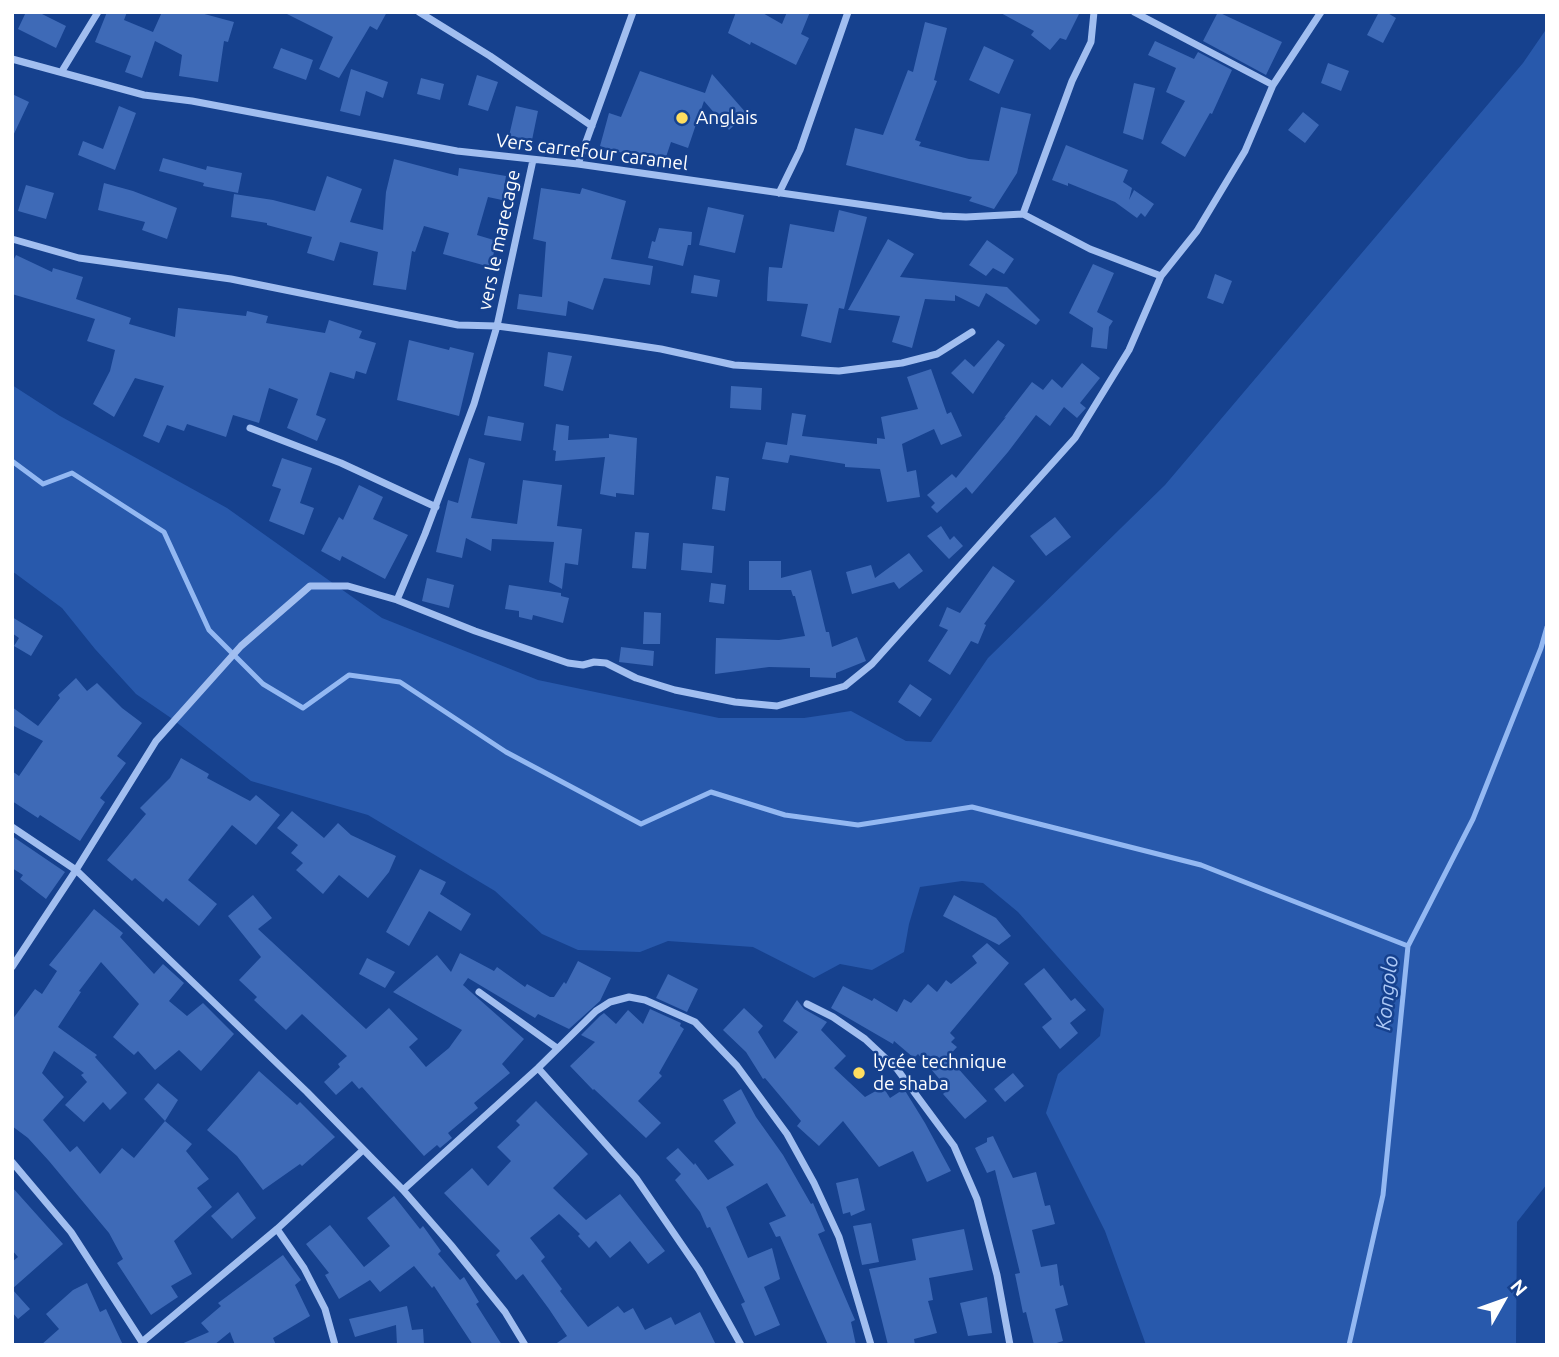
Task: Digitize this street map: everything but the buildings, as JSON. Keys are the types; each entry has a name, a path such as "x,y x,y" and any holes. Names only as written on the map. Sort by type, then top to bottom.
{"street":[{"path":"62,71 98,12"},
{"path":"419,12 490,56 593,126"},
{"path":"578,164 633,12"},
{"path":"779,193 800,150 848,12"},
{"path":"1094,12 1091,42 1072,81 1023,214 1090,249 1161,276"},
{"path":"1134,12 1273,85"},
{"path":"12,967 156,741 241,646 310,586 348,586 397,600 475,631 568,663 606,663 636,678 675,690 735,702 777,706 845,686 872,664 1075,438 1129,350 1161,276 1197,231 1245,151 1273,85 1321,12"},
{"name":"Vers carrefour caramel","path":"12,59 145,95 243,110 457,151 578,164 942,216 1023,214"},
{"name":"vers le marecage","path":"397,600 436,507 474,404 497,326 533,160"},
{"path":"12,239 79,258 231,279 458,326 497,326 661,349 734,365 839,371 902,363 936,354 972,332"},
{"path":"250,428 341,463 436,507"},
{"path":"12,827 76,870 206,992 403,1190 480,1280 525,1345"},
{"path":"479,992 557,1048"},
{"path":"403,1190 538,1068 596,1011 610,1002 629,997 645,1000 695,1022 744,1076 787,1134 839,1237 871,1345"},
{"path":"807,1004 833,1017 865,1039 897,1069 954,1146 977,1199 997,1275 1010,1345"},
{"path":"538,1068 636,1178 699,1270 741,1345"},
{"path":"12,1162 71,1232 141,1344 276,1229 363,1150"},
{"path":"276,1229 304,1268 325,1309 335,1345"}],"shaded area":[{"path":"1547,28 1547,1184 1517,1222 1516,1345 1146,1345 1105,1231 1046,1113 1058,1074 1100,1036 1104,1009 1018,912 983,883 962,881 920,887 904,952 872,970 840,964 814,978 753,947 668,941 640,952 578,950 542,934 495,891 368,815 251,781 136,694 62,608 12,571 12,385 60,416 227,508 382,618 538,680 719,718 804,718 851,711 906,741 931,742 988,658 1165,485 1523,63"}],"waterway":[{"path":"12,461 43,484 72,473 164,532 209,630 263,684 303,708 349,675 400,682 506,752 641,824 711,792 785,815 858,825 972,807 1201,865 1408,946"},
{"name":"Kongolo","path":"1349,1345 1383,1195 1408,946 1473,819 1547,627"}],"place":[{"name":"Anglais","path":"682,118"},
{"name":"lycée technique de shaba","path":"859,1073"}]}
